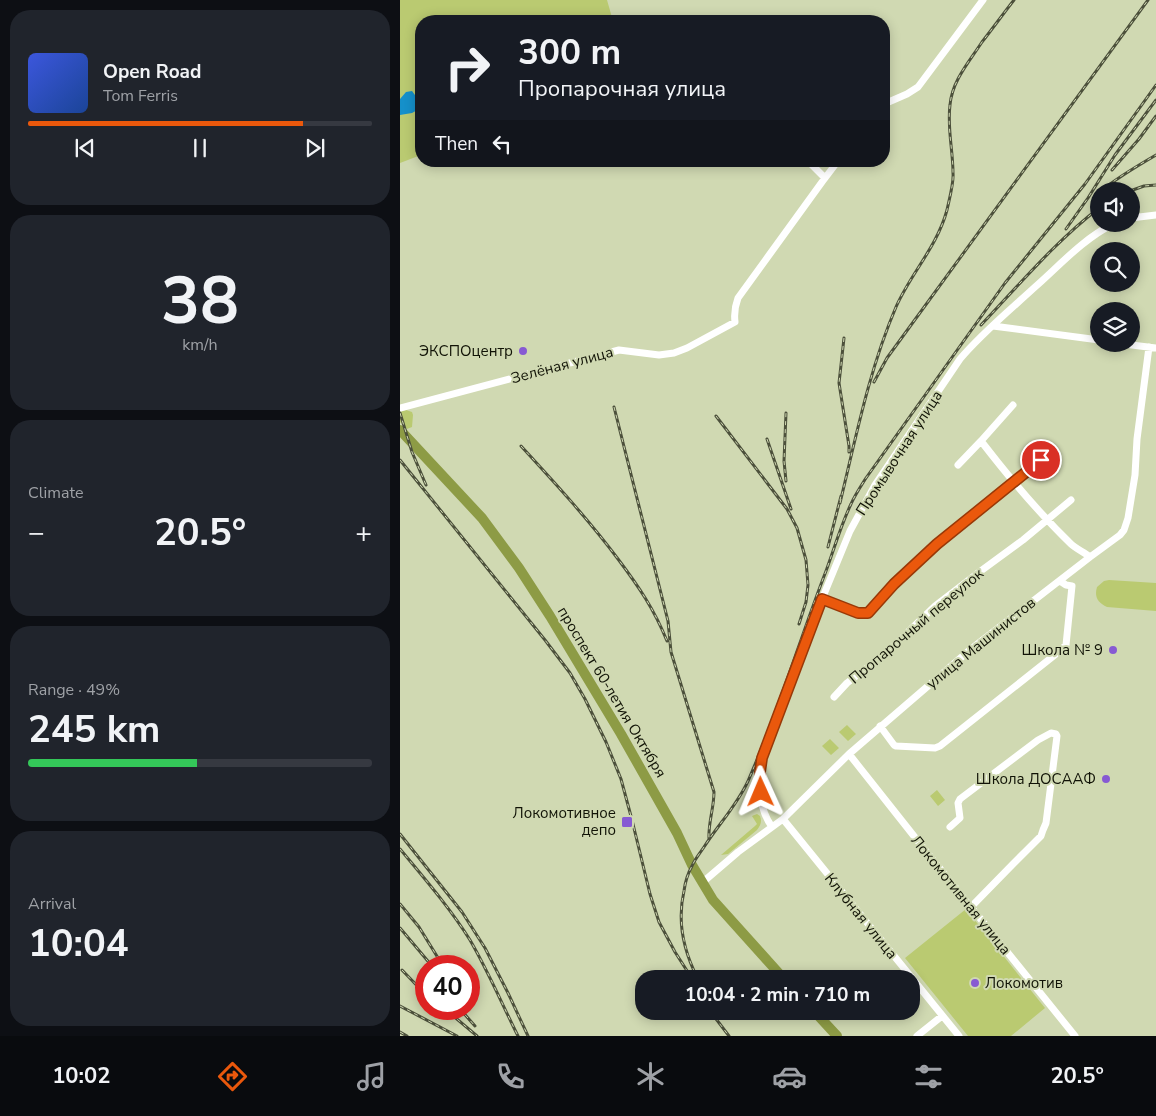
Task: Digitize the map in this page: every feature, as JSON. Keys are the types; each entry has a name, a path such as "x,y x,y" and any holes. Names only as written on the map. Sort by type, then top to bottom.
{"highway":[{"name":"проспект 60-летия Октября","path":"400,430 482,518 519,568 620,734 713,900 776,970"},
{"path":"822,1020 837,1036"}],"street":[{"path":"890,101 918,87 983,0"},
{"path":"814,167 825,178"},
{"name":"Зелёная улица","path":"400,408 619,350 659,355 674,353 735,322 734,316 738,298 833,167"},
{"path":"1140,217 1156,215"},
{"name":"Промывочная улица","path":"772,827 766,819 761,803 760,772 762,758 842,547 858,515 875,485 960,359 993,326 1088,239 1100,232"},
{"path":"993,326 1090,339"},
{"path":"1140,346 1153,348"},
{"name":"улица Машинистов","path":"703,882 738,852 784,819 849,754 971,649 1120,536 1128,518 1135,475 1137,439 1153,348"},
{"path":"958,465 1013,405"},
{"path":"981,441 1047,520 1072,545 1090,557"},
{"path":"822,599 858,613 868,613 894,584 937,544 1041,460"},
{"name":"Пропарочный переулок","path":"834,697 847,683 884,655 935,606 1023,540 1071,500"},
{"path":"880,726 896,746 935,748 940,746 1056,654 1066,645 1072,586 1066,586 1060,581"},
{"path":"950,827 960,818 958,803 960,799 1038,740 1051,733 1055,733 1057,736 1046,823 1041,836 971,907"},
{"name":"Локомотивная улица","path":"849,754 1074,1036"},
{"name":"Клубная улица","path":"784,819 959,1036"},
{"path":"917,1036 942,1016"}],"green space":[{"path":"400,0 607,0 611,15 415,15 415,157 400,163"},
{"path":"406,410 412,412 413,415 412,427 407,429 400,422 400,412"},
{"path":"1104,581 1156,583 1156,611 1107,607 1099,602 1096,594 1097,587"},
{"path":"847,725 856,734 848,741 839,732"},
{"path":"830,739 839,748 831,755 822,746"},
{"path":"937,790 945,800 938,806 930,796"},
{"path":"757,814 760,816 761,821 757,830 728,854 721,855 757,824 752,816"},
{"name":"Локомотив","path":"966,909 1045,1008 1011,1036 968,1036 920,977 920,970 915,970 905,958"}],"water":[{"path":"412,91 415,95 415,111 400,115 400,99 406,92"}],"railway":[{"path":"840,503 864,404 886,331 902,295 937,236 947,210 953,177 949,114 951,96 962,72 1014,0"},
{"path":"874,382 887,358 1148,0"},
{"path":"694,970 683,936 681,914 687,878 696,858 733,807 748,781 769,729 847,512 866,478 1005,283 1085,184 1156,85"},
{"path":"1066,229 1115,155 1156,100"},
{"path":"1112,170 1156,116"},
{"path":"1113,182 1156,155"},
{"path":"1140,187 1156,185"},
{"path":"981,325 1052,249 1090,215"},
{"path":"844,338 839,383 849,452"},
{"path":"614,407 668,621 671,652 714,792 709,839"},
{"path":"400,413 412,452 426,485"},
{"path":"786,413 784,461 786,481"},
{"path":"716,416 787,509 797,528 806,560 808,585 806,602 799,624"},
{"path":"767,439 791,509"},
{"path":"521,446 559,487 607,544 633,579 657,619 667,641"},
{"path":"400,460 545,640 570,673 585,699 606,742 621,779 650,894 659,922 687,970"},
{"path":"828,547 841,496"},
{"path":"400,834 462,912 485,948 528,1036"},
{"path":"400,849 445,905 470,940 518,1036"},
{"path":"400,904 419,927 436,955"},
{"path":"400,928 423,955"},
{"path":"402,970 415,984"},
{"path":"400,1006 457,1036"},
{"path":"458,1020 477,1036"},
{"path":"470,1020 475,1026"},
{"path":"717,1020 729,1036"},
{"path":"400,1032 407,1036"}],"place":[{"name":"ЭКСПОцентр","path":"523,351"},
{"name":"Школа № 9","path":"1113,650"},
{"name":"Школа ДОСААФ","path":"1106,779"},
{"name":"Локомотивное депо","path":"627,822"},
{"name":"Локомотив","path":"975,983"}],"route":[{"path":"761,792 760,772 762,758 822,599 858,613 868,613 894,584 948,534 1041,460"}]}
